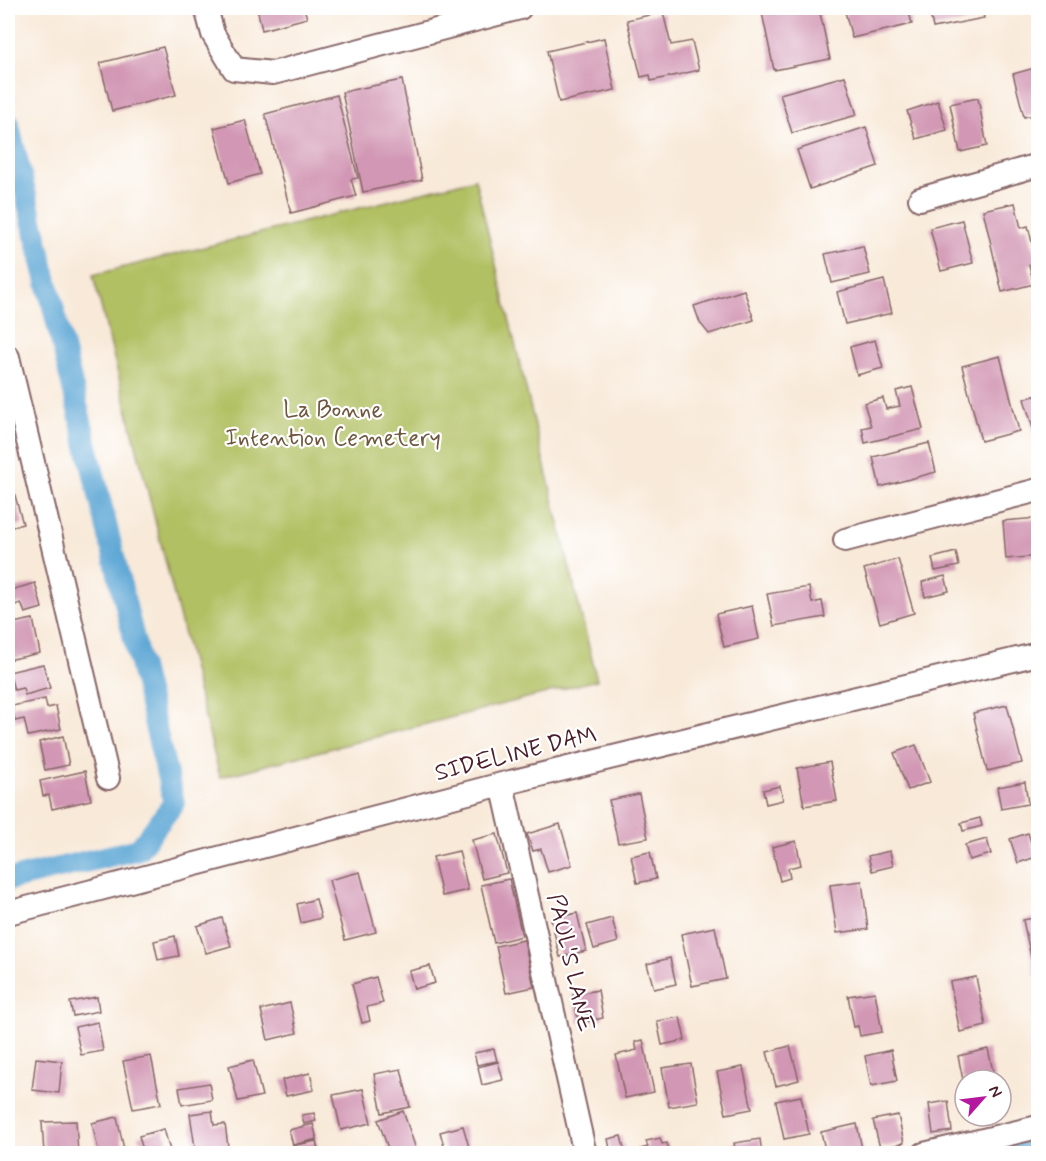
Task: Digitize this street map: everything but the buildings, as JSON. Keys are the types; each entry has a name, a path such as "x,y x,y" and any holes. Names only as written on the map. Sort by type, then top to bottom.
{"street":[{"path":"206,8 213,34 234,69 273,73 520,8"},
{"path":"920,200 1038,165"},
{"path":"8,357 108,778"},
{"path":"845,540 1038,490"},
{"name":"SIDELINE DAM","path":"8,913 502,784 1038,654"},
{"name":"PAUL'S LANE","path":"502,784 585,1154"},
{"path":"924,1154 1038,1127"}],"green space":[{"name":"La Bonne Intention Cemetery","path":"475,179 597,680 220,777 93,275"}],"waterway":[{"path":"8,122 174,803 139,849 8,880"},
{"path":"1008,1154 1038,1146"}]}
